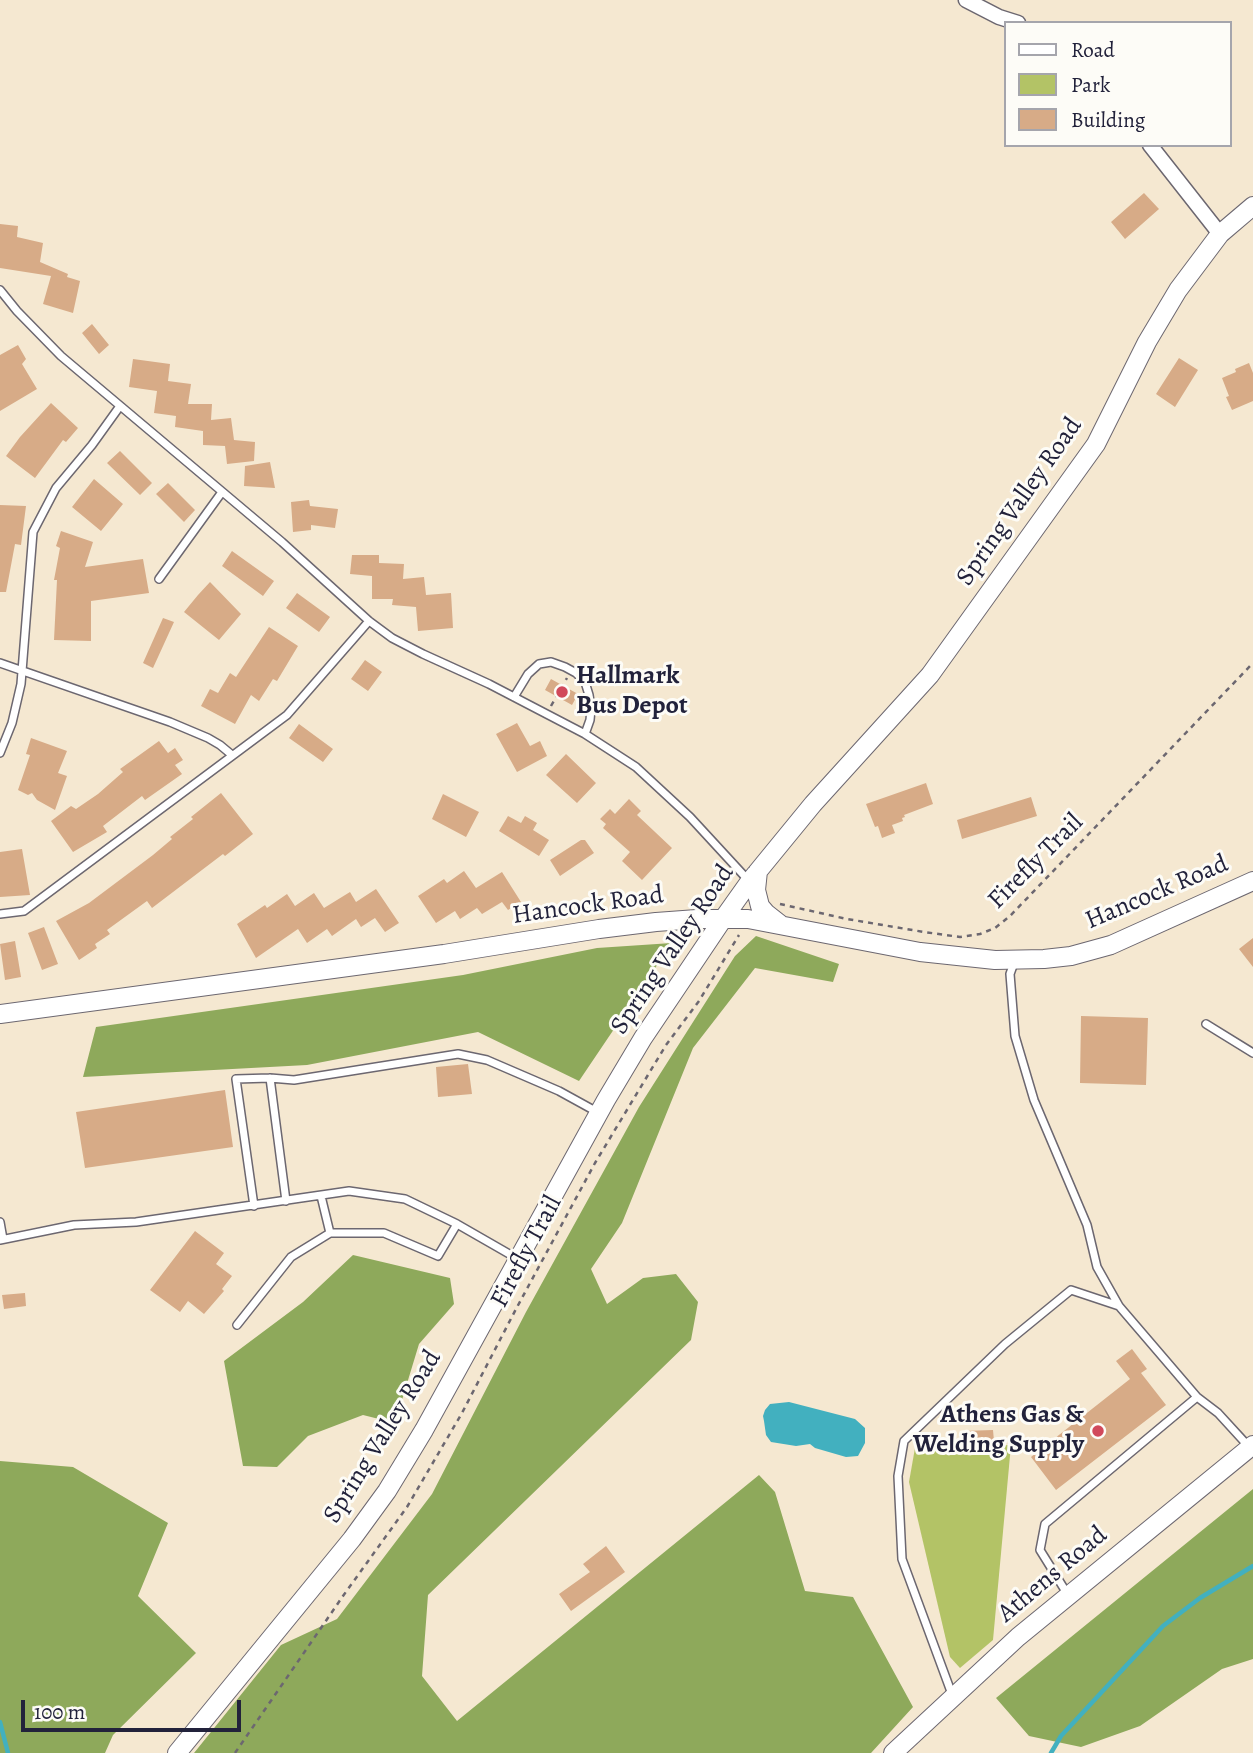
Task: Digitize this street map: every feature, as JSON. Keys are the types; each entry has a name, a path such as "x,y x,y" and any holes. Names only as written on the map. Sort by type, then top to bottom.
{"street":[{"path":"965,0 1012,21"},
{"path":"1152,147 1220,234"},
{"name":"Spring Valley Road","path":"177,1753 352,1539 387,1490 424,1430 643,1038 723,919 813,804 930,675 1096,443 1147,342 1178,290 1220,234 1253,206"},
{"path":"754,876 760,906 780,924"},
{"name":"Hancock Road","path":"0,1014 444,954 656,922 747,919 920,952 995,960 1071,956 1111,945 1253,881"},
{"name":"Athens Road","path":"893,1753 1018,1637 1251,1446"}],"lane":[{"path":"0,290 61,356 282,542 369,621 392,638 489,684 584,734 636,767 754,876"},
{"path":"0,754 12,723 23,670 33,532 56,488 120,406"},
{"path":"159,579 222,492"},
{"path":"0,914 24,911 287,715 369,621"},
{"path":"514,697 528,674 539,664 551,662 565,667 585,682 589,695 590,720 584,734"},
{"path":"0,663 170,722 208,738 232,755"},
{"path":"1016,959 1010,974 1015,1036 1034,1100 1087,1225 1097,1268 1119,1306 1197,1397 1218,1413 1251,1446"},
{"path":"1206,1024 1253,1053"},
{"path":"254,1206 236,1079 294,1080 458,1054 487,1060 559,1091 599,1113"},
{"path":"270,1078 286,1201"},
{"path":"0,1222 2,1240 74,1225 136,1222 349,1191 404,1199 457,1224 518,1259"},
{"path":"321,1196 330,1233"},
{"path":"237,1325 291,1257 330,1233 384,1233 438,1256 457,1224"},
{"path":"953,1698 902,1559 898,1476 904,1441 1005,1344 1071,1290 1119,1306"},
{"path":"1069,1595 1040,1550 1045,1524 1197,1397"}],"path":[{"name":"Firefly Trail","path":"760,906 763,901 846,919 960,937 995,928 1010,916 1253,663"},
{"path":"550,709 568,677"},
{"name":"Firefly Trail","path":"235,1753 414,1495 462,1413 595,1163 666,1045 699,1001 744,926"}],"green space":[{"path":"756,936 839,964 833,982 755,968 693,1048 622,1223 591,1269 607,1304 643,1278 676,1274 698,1302 691,1340 428,1595 422,1676 457,1721 759,1475 775,1492 805,1591 853,1597 913,1707 871,1753 194,1753 281,1645 337,1619 432,1494 526,1312 639,1107 735,956"},
{"path":"672,943 579,1081 478,1032 307,1065 83,1077 96,1027 463,975 597,948"},
{"path":"353,1255 450,1278 454,1304 419,1344 395,1423 363,1415 308,1436 277,1467 243,1466 224,1361 303,1302"},
{"path":"1011,1445 993,1640 960,1668 950,1657 909,1482 915,1448"},
{"path":"0,1461 73,1467 168,1523 138,1596 196,1653 113,1735 105,1753 0,1753"},
{"path":"1253,1489 1253,1659 1222,1669 1140,1726 1081,1747 1029,1736 996,1698"}],"water":[{"path":"789,1402 855,1419 865,1428 865,1443 858,1456 846,1457 810,1444 796,1446 771,1442 766,1435 763,1416 765,1410 770,1404"}],"building":[{"path":"1144,193 1159,209 1125,239 1111,222"},
{"path":"0,224 18,226 17,237 43,243 40,262 80,281 73,313 43,304 51,276 0,268"},
{"path":"92,324 109,345 99,354 82,333"},
{"path":"18,345 26,359 22,364 37,389 0,411 0,355"},
{"path":"1179,358 1198,370 1175,407 1156,394"},
{"path":"133,359 170,364 168,381 191,384 188,404 212,404 211,420 231,418 234,440 255,442 254,461 227,464 225,446 203,445 203,431 175,427 176,416 154,413 157,391 129,387"},
{"path":"1249,363 1253,373 1253,401 1232,410 1222,378"},
{"path":"51,403 78,428 66,442 63,440 35,478 6,456"},
{"path":"120,451 152,483 140,495 107,463"},
{"path":"270,462 275,488 244,486 245,466"},
{"path":"94,479 123,504 101,531 72,507"},
{"path":"168,483 195,510 184,522 156,494"},
{"path":"309,500 310,506 338,509 335,528 311,525 311,530 293,532 291,502"},
{"path":"0,505 26,506 21,545 15,544 6,592 0,592"},
{"path":"61,531 93,542 85,567 143,559 149,593 91,601 91,641 54,640 57,580 54,580 60,548 56,546"},
{"path":"232,551 274,581 263,596 222,566"},
{"path":"352,555 379,555 379,563 404,564 403,579 424,577 426,595 451,593 453,628 418,631 416,607 392,605 393,599 372,599 372,576 350,574"},
{"path":"210,582 241,614 219,640 184,612"},
{"path":"297,593 330,617 319,632 286,608"},
{"path":"163,618 174,622 153,668 143,663"},
{"path":"269,627 298,646 277,681 273,679 259,701 251,695 235,724 201,706 210,689 218,693 230,673 236,677"},
{"path":"365,660 382,672 368,691 351,679"},
{"name":"Hallmark Bus Depot","path":"551,679 578,694 572,705 545,690"},
{"path":"517,723 530,746 540,741 547,756 517,772 496,734"},
{"path":"299,724 333,749 323,762 289,738"},
{"path":"31,738 67,751 58,773 67,776 55,810 37,800 32,793 28,795 18,790 30,755 26,754"},
{"path":"159,741 168,753 175,748 183,760 175,765 182,774 145,800 142,796 103,826 107,832 73,852 51,821 71,806 76,809 98,794 123,772 120,769"},
{"path":"566,754 596,783 577,803 546,775"},
{"path":"926,783 933,804 904,815 903,821 892,825 895,833 882,838 866,804"},
{"path":"221,793 253,834 152,908 147,901 107,930 110,934 95,944 97,948 79,960 56,921 89,903 153,855 193,819 191,817"},
{"path":"443,794 479,812 466,837 432,819"},
{"path":"1031,797 1037,816 962,839 957,820"},
{"path":"629,799 641,811 637,815 672,848 642,880 622,861 630,852 603,828 606,824 600,819 610,809 615,814"},
{"path":"508,816 521,823 525,816 537,823 533,830 549,840 539,856 499,831"},
{"path":"585,840 594,853 560,876 550,860"},
{"path":"22,849 30,895 0,897 0,852"},
{"path":"464,871 476,888 502,872 521,902 508,910 502,902 482,914 477,908 460,919 455,911 436,923 418,896 444,879 447,883"},
{"path":"376,889 399,923 385,932 375,918 361,927 356,919 332,936 327,929 307,943 298,929 256,958 237,924 287,894 295,906 314,893 324,908 350,892 356,902"},
{"path":"44,927 58,964 42,970 28,933"},
{"path":"1253,938 1253,967 1239,949"},
{"path":"15,941 21,977 5,980 0,944"},
{"path":"1081,1016 1148,1018 1146,1085 1080,1083"},
{"path":"468,1064 472,1094 438,1097 436,1067"},
{"path":"225,1090 233,1147 85,1168 76,1112"},
{"path":"195,1231 224,1253 216,1264 232,1276 222,1289 224,1291 204,1314 188,1301 180,1312 150,1290"},
{"path":"25,1293 26,1306 4,1309 2,1295"},
{"name":"Athens Gas & Welding Supply","path":"1132,1349 1147,1369 1141,1373 1166,1405 1056,1490 1031,1457 1130,1379 1116,1361"},
{"path":"993,1430 994,1441 965,1442 963,1431"},
{"path":"606,1546 625,1572 571,1611 559,1594 590,1572 583,1564"}],"waterway":[{"path":"1051,1753 1061,1736 1163,1626 1200,1598 1253,1566"},
{"path":"0,1722 8,1753"}],"place":[{"name":"Hallmark Bus Depot","path":"562,692"},
{"name":"Athens Gas & Welding Supply","path":"1098,1431"}]}
